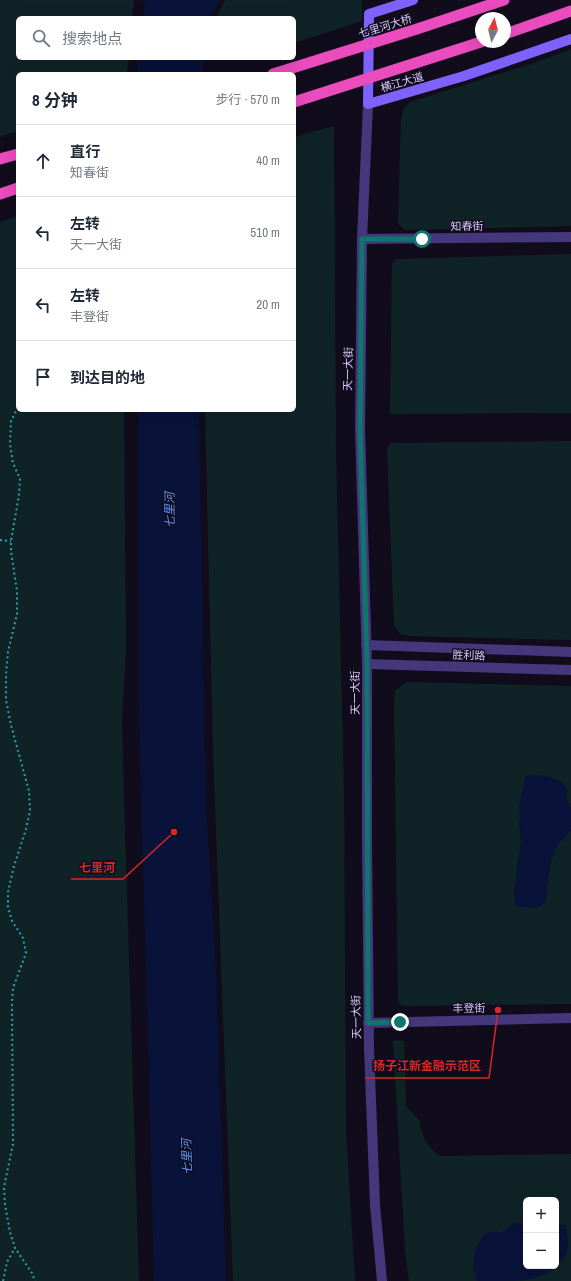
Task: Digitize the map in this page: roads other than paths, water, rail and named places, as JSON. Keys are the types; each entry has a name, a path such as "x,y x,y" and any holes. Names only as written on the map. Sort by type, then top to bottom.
{"highway":[{"name":"七里河大桥","path":"279,72 418,29 504,0"},
{"path":"511,32 571,11"},
{"path":"296,101 475,44"},
{"path":"0,159 16,155"},
{"path":"0,194 16,189"}],"main road":[{"name":"横江大道","path":"413,0 369,14 368,104 464,76 571,40"}],"street":[{"name":"天一大街","path":"368,104 362,239 360,428 367,664 368,1023 375,1205 382,1281"},
{"name":"知春街","path":"362,239 571,237"},
{"path":"366,645 571,652"},
{"name":"胜利路","path":"367,664 571,670"},
{"name":"丰登街","path":"368,1023 571,1018"}],"water":[{"path":"145,0 219,0 212,16 143,16"},
{"path":"138,60 204,60 203,72 137,72"},
{"path":"138,412 199,412 206,805 216,968 226,1281 154,1281 139,734"},
{"path":"526,776 548,776 563,783 567,790 566,798 571,809 571,830 556,847 550,864 545,903 541,906 531,908 515,905 514,895 521,842 519,804"},
{"path":"515,1223 523,1223 523,1269 553,1269 540,1276 527,1280 477,1281 473,1267 475,1250 483,1236 489,1232 502,1232"},
{"path":"559,1225 565,1225 568,1236 567,1253 559,1265"}],"place":[{"name":"七里河","path":"174,832"},
{"name":"扬子江新金融示范区","path":"498,1010"}]}
